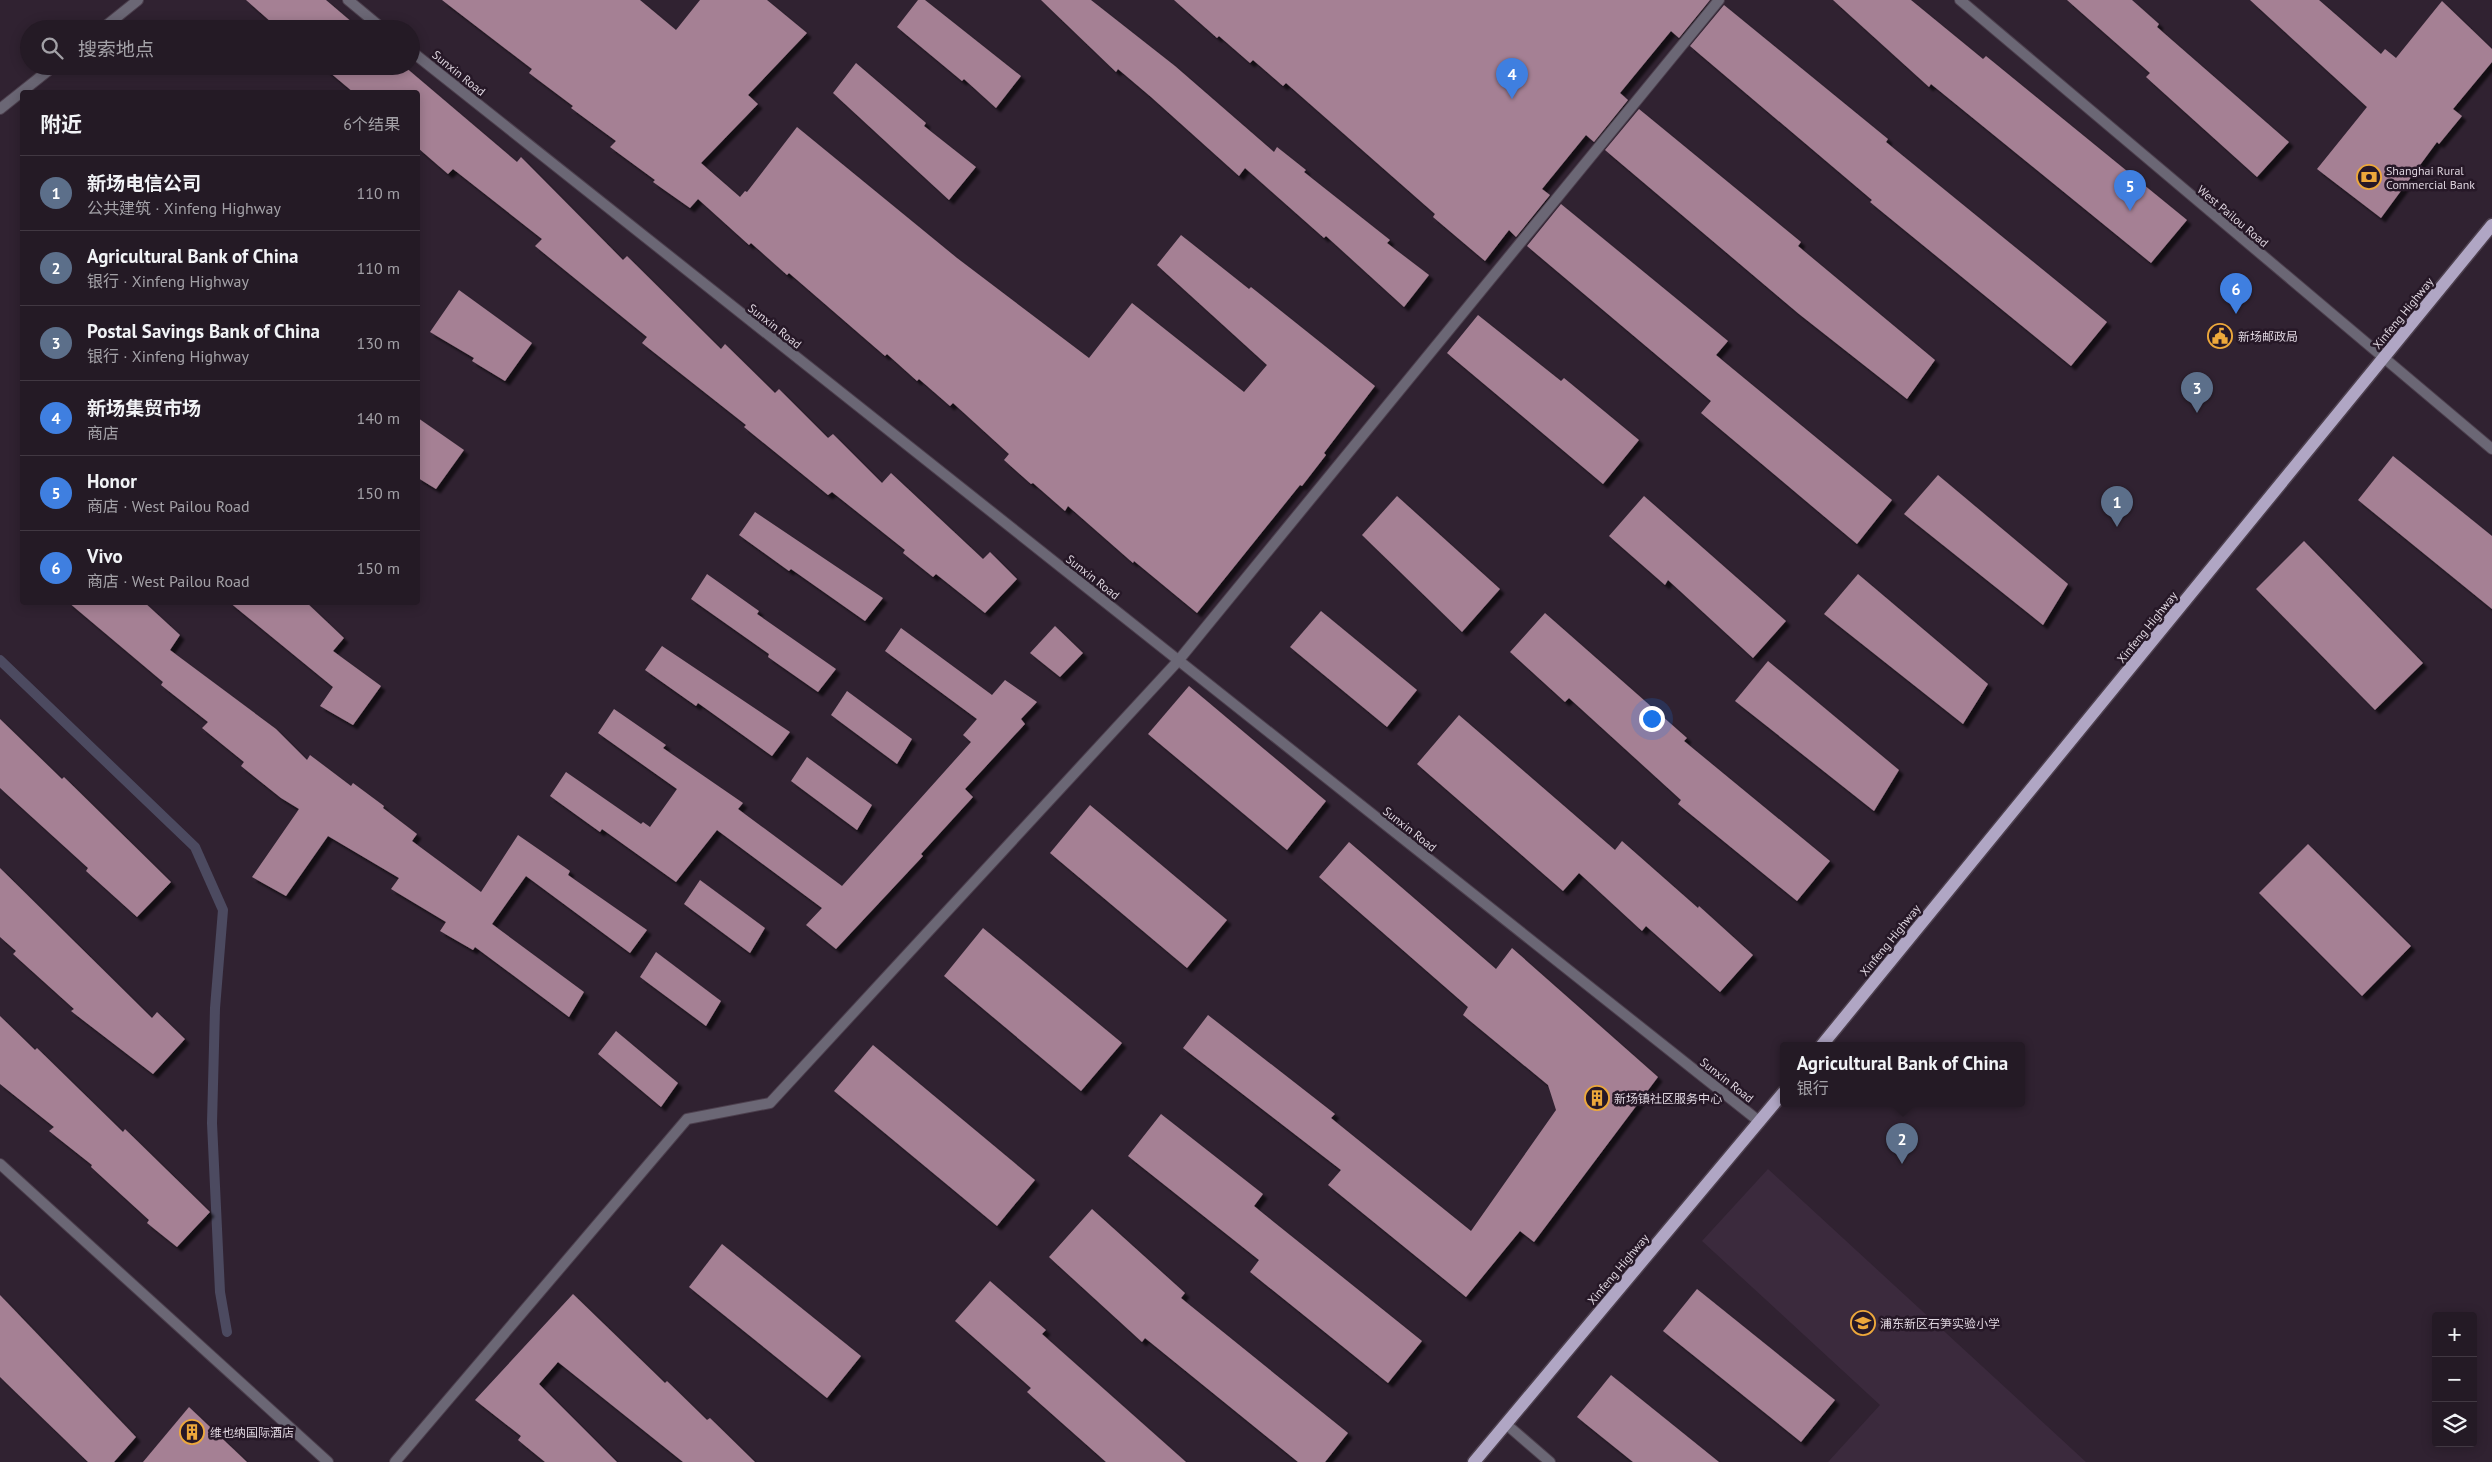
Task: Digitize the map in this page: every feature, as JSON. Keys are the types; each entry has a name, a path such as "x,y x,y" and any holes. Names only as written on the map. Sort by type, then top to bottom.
{"main road":[{"name":"Xinfeng Highway","path":"1824,1042 2492,225"},
{"name":"Xinfeng Highway","path":"1474,1462 1780,1097"}],"street":[{"path":"113,20 138,0"},
{"path":"348,0 373,20"},
{"path":"395,1462 686,1119 770,1103 1178,661 1719,0"},
{"name":"West Pailou Road","path":"1960,0 2492,449"},
{"name":"Sunxin Road","path":"420,58 1760,1122"},
{"path":"24,90 43,75"},
{"path":"0,109 20,93"},
{"path":"0,1164 328,1462"},
{"path":"1506,1424 1550,1462"}],"shaded area":[{"name":"浦东新区石笋实验小学","path":"1768,1169 2086,1462 1828,1462 1880,1405 1702,1241"}],"building":[{"path":"246,0 326,0 349,20 269,20"},
{"path":"442,0 640,0 676,30 700,0 767,0 807,33 748,95 758,104 701,163 740,197 745,191 747,192 797,127 957,258 1089,358 1132,303 1244,392 1267,365 1157,265 1181,235 1249,289 1251,287 1375,386 1324,453 1326,455 1302,486 1300,485 1197,613 1134,561 1133,563 1068,506 1065,511 1033,483 1031,484 1004,460 1009,454 953,403 950,406 919,379 917,381 887,354 885,356 789,273 787,275 751,243 749,245 698,199 690,208 653,182 655,180 610,147 616,141 571,108 573,106 529,73 532,69"},
{"path":"918,0 925,0 1021,76 996,108 964,79 962,81 897,27"},
{"path":"1041,0 1091,0 1175,66 1274,152 1277,147 1306,170 1304,172 1390,240 1387,243 1429,275 1404,307 1326,236 1324,238 1245,168 1239,176 1118,69 1116,72"},
{"path":"1174,0 1710,0 1679,38 1671,31 1620,93 1628,100 1594,142 1586,135 1542,189 1550,195 1516,237 1509,230 1485,261 1433,217 1435,214 1286,83 1283,86 1253,60 1250,63 1219,36 1217,38"},
{"path":"1833,0 1911,0 1983,59 1986,56 2187,220 2151,263 1931,84 1929,87"},
{"path":"2067,0 2132,0 2159,24 2157,27 2289,142 2257,177 2146,77 2150,73"},
{"path":"2250,0 2319,0 2381,54 2385,49 2396,58 2442,1 2492,49 2492,62 2453,109 2462,116 2439,144 2437,142 2381,218 2317,169 2367,107"},
{"path":"1724,5 1888,139 1886,142 2107,322 2071,366 1870,202 1872,200 1690,46"},
{"path":"856,63 926,123 924,126 976,167 949,200 833,93"},
{"path":"333,75 415,75 517,162 521,157 623,260 627,256 721,349 725,344 775,393 779,389 828,438 833,434 882,483 891,473 983,559 990,552 1017,579 985,613 936,574 933,577 903,553 905,550 832,492 828,495 744,427 746,425 642,343 647,337 535,246 542,239 453,169 448,174 420,150 420,90 351,90"},
{"path":"1639,109 1801,242 1798,246 1935,360 1907,399 1799,314 1605,150"},
{"path":"1561,204 1728,341 1716,355 1892,500 1857,544 1701,413 1711,401 1527,246"},
{"path":"459,290 532,343 505,381 472,361 474,358 430,332"},
{"path":"1478,315 1561,381 1564,378 1639,440 1603,484 1447,353"},
{"path":"420,419 464,450 436,489 420,479"},
{"path":"2393,456 2492,536 2492,609 2358,500"},
{"path":"1938,475 2068,584 2043,625 1904,514"},
{"path":"1397,496 1500,589 1462,632 1362,535"},
{"path":"1644,496 1786,621 1753,658 1668,580 1665,585 1609,536"},
{"path":"755,512 883,598 865,621 791,569 789,571 739,535"},
{"path":"2304,541 2423,663 2375,710 2256,589"},
{"path":"707,574 759,611 757,614 836,669 818,692 768,657 769,654 691,599"},
{"path":"1858,574 1988,684 1963,724 1824,614"},
{"path":"72,605 147,605 180,635 170,650 276,729 307,760 310,755 351,786 353,783 384,806 383,808 417,834 412,841 481,892 518,835 570,871 568,875 647,930 630,953 526,876 492,924 584,992 569,1017 475,947 473,950 440,931 446,922 391,889 399,878 328,836 286,896 252,877 299,809 281,798 241,766 244,762 202,728 208,722 161,685 163,682"},
{"path":"233,605 309,605 344,638 333,651 381,686 353,725 320,706 333,687"},
{"path":"1321,611 1417,690 1387,727 1290,647"},
{"path":"1545,613 1687,738 1684,741 1830,861 1797,901 1678,804 1681,800 1569,698 1565,702 1510,652"},
{"path":"1055,626 1083,653 1060,677 1030,653"},
{"path":"901,628 992,695 1005,680 1037,702 1021,719 1025,724 965,789 973,797 921,854 923,856 836,949 806,925 822,908 717,830 676,882 602,829 600,832 550,796 566,772 641,824 643,822 650,827 677,789 598,733 614,709 666,745 663,748 743,803 738,809 842,886 971,742 963,735 977,719 885,651"},
{"path":"662,646 790,732 772,756 698,703 696,706 645,670"},
{"path":"1768,661 1899,770 1874,811 1735,701"},
{"path":"1189,686 1326,801 1287,850 1148,734"},
{"path":"847,691 912,739 897,764 831,715"},
{"path":"1459,715 1615,850 1622,841 1698,908 1699,906 1753,955 1720,992 1646,926 1642,931 1579,873 1563,891 1417,764"},
{"path":"0,719 62,779 64,777 171,882 137,917 86,871 88,868 0,788"},
{"path":"807,757 872,805 857,830 791,781"},
{"path":"1090,805 1227,920 1187,968 1050,853"},
{"path":"1349,842 1496,969 1512,948 1658,1077 1534,1242 1520,1231 1466,1297 1328,1185 1341,1170 1183,1048 1208,1015 1335,1114 1331,1118 1471,1231 1556,1110 1548,1085 1463,1015 1468,1007 1319,877"},
{"path":"2308,844 2411,946 2362,996 2259,893"},
{"path":"0,868 152,1018 157,1012 185,1039 153,1074 71,1011 74,1009 13,954 16,951 0,937"},
{"path":"700,880 765,928 750,953 684,904"},
{"path":"983,928 1122,1043 1081,1091 944,976"},
{"path":"656,952 721,1001 706,1026 640,977"},
{"path":"0,1016 35,1050 37,1048 123,1132 125,1129 210,1212 177,1247 147,1223 149,1220 91,1167 92,1165 49,1131 54,1127 0,1084"},
{"path":"616,1031 678,1083 661,1107 598,1054"},
{"path":"873,1045 1035,1180 997,1226 834,1091"},
{"path":"1161,1114 1263,1194 1254,1206 1422,1341 1388,1383 1250,1272 1259,1260 1128,1156"},
{"path":"1092,1209 1185,1293 1181,1298 1348,1433 1325,1462 1298,1462 1145,1338 1142,1342 1049,1257"},
{"path":"722,1244 861,1356 827,1398 689,1287"},
{"path":"990,1281 1046,1330 1042,1334 1186,1462 1106,1462 1027,1392 1031,1388 955,1321"},
{"path":"1697,1289 1835,1400 1801,1442 1663,1331"},
{"path":"573,1294 665,1383 667,1381 707,1420 710,1418 755,1462 683,1462 558,1362 539,1384 617,1462 545,1462 518,1440 521,1436 475,1400"},
{"path":"0,1295 136,1437 114,1462 88,1462 0,1377"},
{"path":"1611,1375 1719,1462 1633,1462 1577,1417"},
{"name":"维也纳国际酒店","path":"189,1407 247,1462 143,1462"}],"waterway":[{"path":"0,660 195,847 223,910 215,1008 212,1123 220,1292 227,1332"}],"place":[{"name":"新场集贸市场","path":"1512,99"},
{"name":"Shanghai Rural Commercial Bank","path":"2369,177"},
{"name":"Honor","path":"2130,211"},
{"name":"Vivo","path":"2236,314"},
{"name":"新场邮政局","path":"2220,336"},
{"name":"Postal Savings Bank of China","path":"2197,413"},
{"name":"新场电信公司","path":"2117,527"},
{"name":"新场镇社区服务中心","path":"1597,1098"},
{"name":"Agricultural Bank of China","path":"1902,1164"},
{"name":"浦东新区石笋实验小学","path":"1863,1323"},
{"name":"维也纳国际酒店","path":"192,1432"}]}
